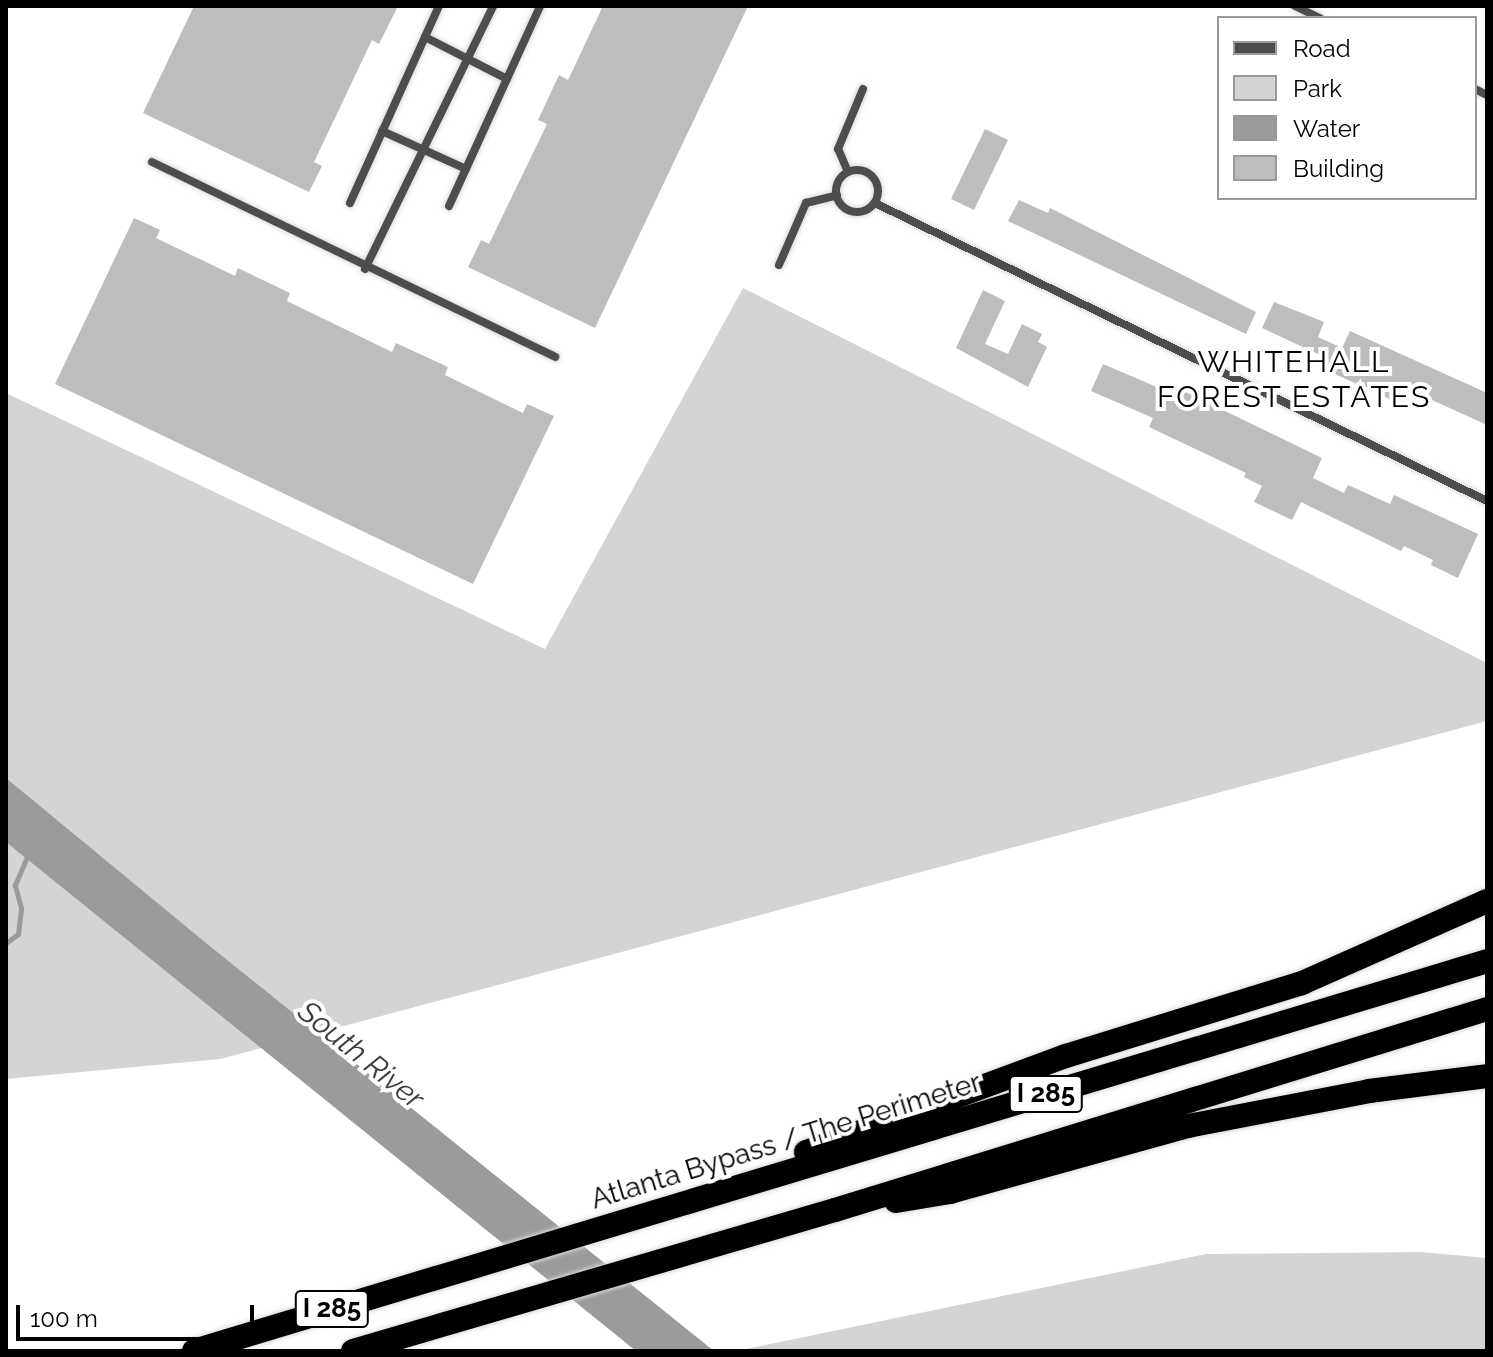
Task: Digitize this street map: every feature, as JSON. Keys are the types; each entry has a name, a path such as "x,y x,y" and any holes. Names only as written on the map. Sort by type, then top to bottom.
{"highway":[{"path":"605,1227 1066,1056 1302,983 1487,901"},
{"name":"Atlanta Bypass / The Perimeter","path":"194,1351 1487,961"},
{"name":"I 285","path":"353,1351 835,1210 1487,1009"},
{"path":"835,1210 950,1192 1188,1126 1369,1091 1487,1076"}],"street":[{"path":"350,203 439,6"},
{"path":"365,269 493,6"},
{"path":"449,206 540,6"},
{"path":"1295,6 1316,16"},
{"path":"425,37 507,79"},
{"path":"848,172 838,149 863,89"},
{"path":"382,131 466,169"},
{"path":"152,162 365,269 555,357"},
{"path":"862,170 874,177 879,190 875,203 864,211 850,211 837,195 838,181 848,172 862,170"},
{"path":"779,265 806,203 837,195"},
{"path":"875,203 1487,501"}],"green space":[{"path":"743,288 1487,663 1487,721 220,1059 6,1079 6,393 545,649"},
{"path":"1420,1252 1487,1258 1487,1351 736,1351 1206,1254"}],"water":[{"name":"South River","path":"6,778 206,943 714,1351 636,1351 6,842"}],"building":[{"path":"194,6 398,6 379,44 372,40 314,162 322,166 309,192 143,113"},
{"path":"603,6 748,6 595,328 468,267 481,240 489,244 547,124 538,120 559,75 568,80"},
{"path":"985,129 1008,140 974,210 951,199"},
{"path":"1019,200 1048,213 1050,208 1256,312 1246,334 1008,221"},
{"path":"134,218 160,230 156,238 235,276 238,268 290,293 287,301 392,352 396,343 448,367 445,375 523,413 527,404 554,416 473,584 55,384"},
{"path":"983,290 1005,301 985,344 1008,354 1022,324 1042,334 1038,342 1047,347 1028,387 956,348"},
{"path":"1274,302 1324,322 1318,337 1342,348 1350,331 1487,393 1487,425 1410,390 1403,405 1317,366 1322,356 1262,328"},
{"path":"1103,364 1166,391 1169,384 1322,458 1313,478 1344,493 1348,485 1390,504 1394,495 1478,534 1458,578 1431,565 1433,560 1404,546 1401,551 1301,502 1292,520 1254,502 1262,486 1244,477 1246,473 1149,427 1153,418 1091,391"}],"waterway":[{"path":"6,943 18,934 21,908 15,885 28,855"}],"district":[{"name":"WHITEHALL FOREST ESTATES","path":"1294,379"}]}
